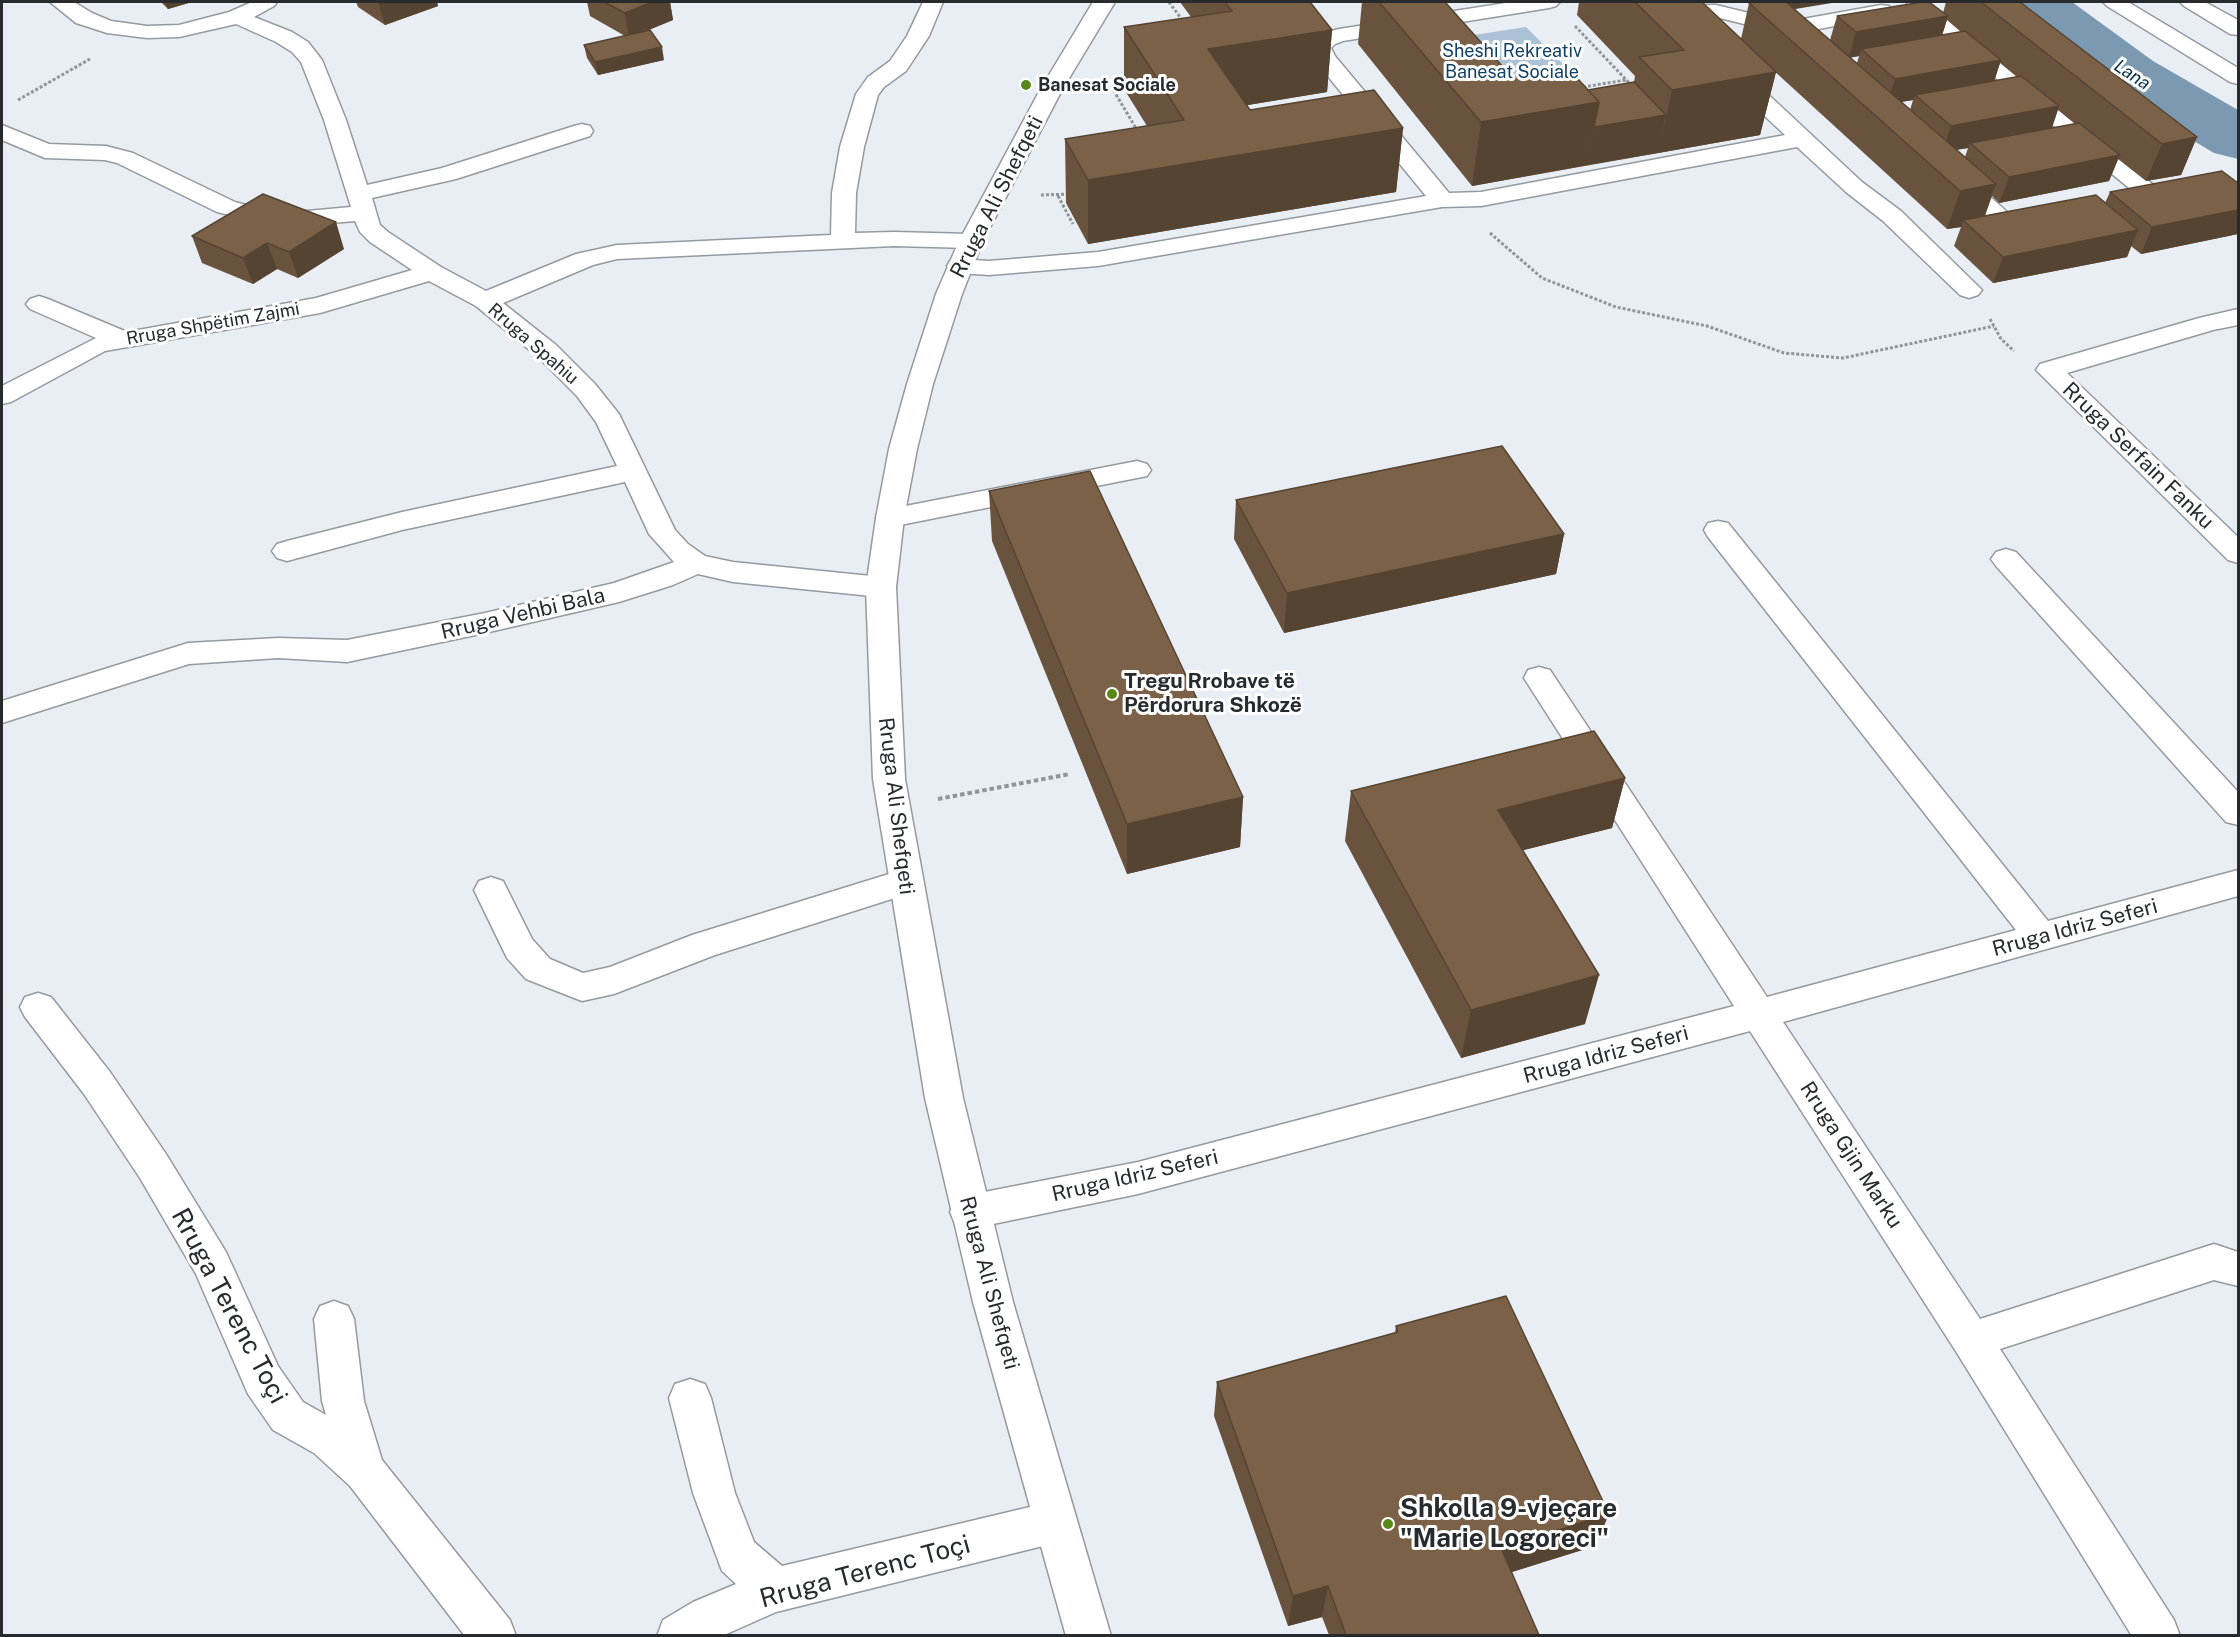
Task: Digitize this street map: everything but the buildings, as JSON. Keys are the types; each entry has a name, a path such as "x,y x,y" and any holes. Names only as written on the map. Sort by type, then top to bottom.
{"main road":[{"path":"61,2 84,18 107,27 131,32 179,31 237,17 267,2"},
{"path":"843,242 844,194 852,147 867,94 876,82 898,66 918,36 933,2"},
{"name":"Rruga Ali Shefqeti","path":"1089,1635 1055,1522 969,1212 944,1098 893,808 883,704 881,587 890,518 903,449 935,333 965,254 1100,2"},
{"path":"1452,200 1325,58 1320,48 1327,39 1339,35 1549,2"},
{"path":"2114,2 2238,76"},
{"path":"2191,2 2238,29"},
{"path":"1661,6 1716,11 1797,36 1926,3 1960,50 2028,94 2083,139 2164,195 2121,203"},
{"path":"1661,6 1692,35"},
{"name":"Rruga Spahiu","path":"237,17 284,37 300,47 311,60 332,111 369,227 432,272 485,302 547,351 586,390 609,420 663,534 678,551 696,564 733,572 881,587"},
{"path":"1717,59 1854,187 1892,216 1969,290"},
{"path":"2006,98 2028,94"},
{"path":"2,132 45,151 106,153 125,158 226,207 261,216 296,219 360,204 582,131"},
{"path":"485,302 585,259 617,252 894,239 965,254 1000,267 1098,259 1452,200 1492,197 1801,139"},
{"path":"2050,145 2083,139"},
{"path":"1974,160 1941,166 2009,226 2054,217"},
{"name":"Rruga Shpëtim Zajmi","path":"2,396 98,345 320,305 432,272"},
{"path":"39,304 122,339"},
{"name":"Rruga Serfain Fanku","path":"2238,317 2199,325 2049,370 2238,553"},
{"path":"890,518 1137,470"},
{"path":"287,551 402,521 632,472"},
{"path":"1718,530 2042,937"},
{"path":"2006,559 2238,813"},
{"name":"Rruga Vehbi Bala","path":"2,712 188,654 278,648 347,651 485,623 619,592 663,578 696,564"},
{"name":"Rruga Gjin Marku","path":"1539,678 1971,1340 2158,1635"},
{"path":"491,890 519,948 538,969 582,987 614,980 704,945 905,882"},
{"name":"Rruga Idriz Seferi","path":"969,1212 1138,1178 1759,1014 2238,883"},
{"name":"Rruga Terenc Toçi","path":"38,1007 97,1083 153,1166 212,1264 263,1380 288,1416 329,1439 365,1472 494,1635"},
{"path":"1971,1340 2214,1262 2238,1269"},
{"path":"334,1319 343,1401 365,1472"},
{"path":"690,1398 714,1493 737,1556 775,1590"},
{"name":"Rruga Terenc Toçi","path":"679,1635 709,1618 775,1590 1055,1522"}],"path":[{"path":"1169,2 1184,23"},
{"path":"1568,19 1632,87"},
{"path":"11,104 98,54 131,32"},
{"path":"1580,88 1626,80"},
{"path":"1111,86 1137,82"},
{"path":"1122,104 1137,131"},
{"path":"1058,196 1079,193"},
{"path":"1452,200 1542,278 1616,307 1707,326 1784,352 1843,358 1994,326"},
{"path":"1969,290 2001,339 2021,357 2049,370"},
{"path":"893,808 1070,774"}],"green space":[{"name":"Sheshi Rekreativ Banesat Sociale","path":"1526,27 1568,69 1501,96 1454,38"}],"waterway":[{"name":"Lana","path":"2032,2 2130,75 2238,138"}],"place":[{"name":"Banesat Sociale","path":"1026,85"},
{"name":"Tregu Rrobave të Përdorura Shkozë","path":"1112,694"},
{"name":"Shkolla 9-vjeçare \"Marie Logoreci\"","path":"1388,1524"}]}
